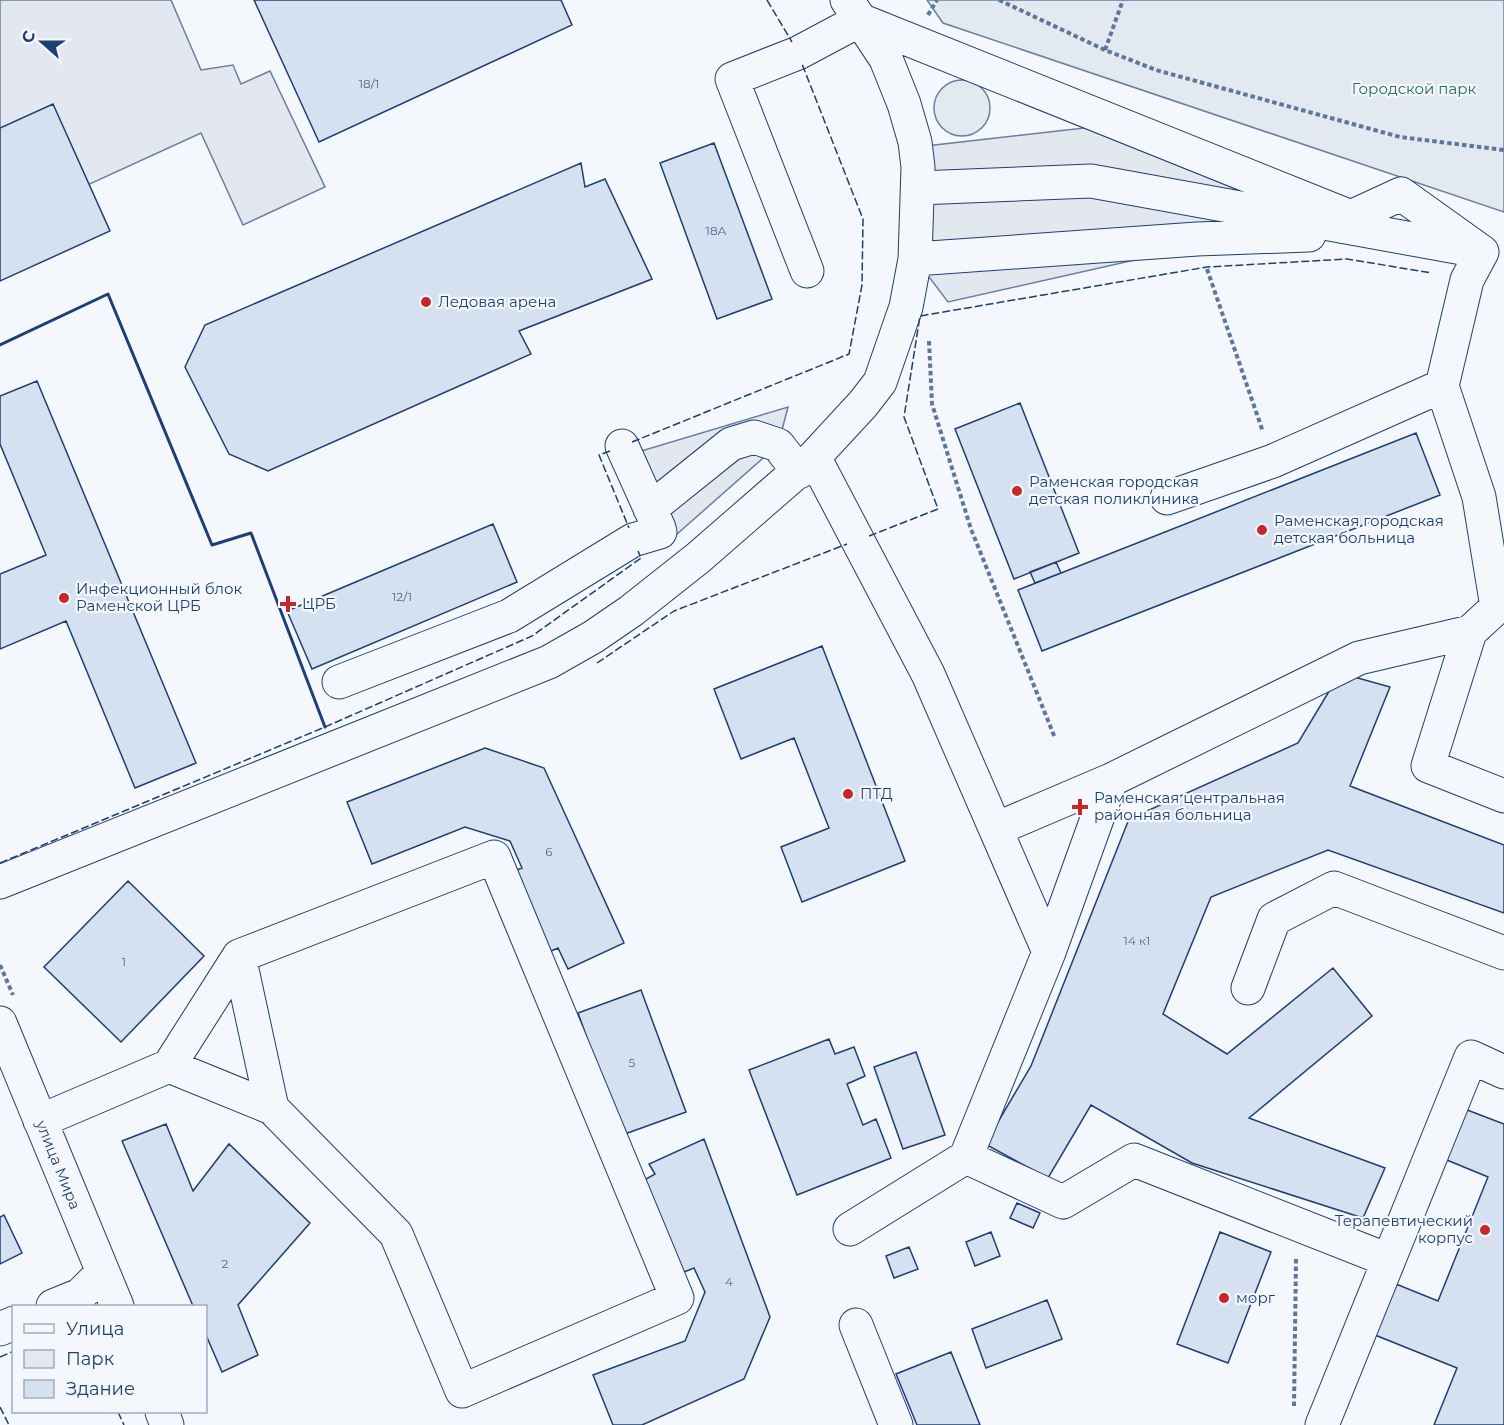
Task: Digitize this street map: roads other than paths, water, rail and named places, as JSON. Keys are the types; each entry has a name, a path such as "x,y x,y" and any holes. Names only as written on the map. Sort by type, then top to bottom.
{"street":[{"path":"0,882 549,662 593,637 631,611 807,465 880,382 906,306 915,259 918,188 915,142 886,59 853,10"},
{"path":"853,10 1351,217 1401,194 1493,254"},
{"path":"807,271 732,79 798,53 853,10"},
{"path":"918,188 1091,181 1493,254"},
{"path":"915,259 1197,239 1368,232"},
{"path":"996,829 1111,780 1359,658 1470,632 1500,607 1479,497 1442,386 1467,280 1493,254"},
{"path":"1167,498 1273,461 1442,386"},
{"path":"339,682 509,616 633,540 655,521 731,444 754,437 778,446 807,465 928,674 1049,952"},
{"path":"622,446 679,573"},
{"path":"1470,632 1428,766 1504,796"},
{"path":"850,1229 966,1156 1049,952 1111,780"},
{"path":"40,1121 169,1066 238,956 494,857 677,1298 462,1391 396,1234 272,1108 169,1066"},
{"path":"1248,988 1274,919 1334,888 1504,953"},
{"path":"238,956 272,1108"},
{"name":"улица Мира","path":"0,1023 117,1305"},
{"path":"1322,1425 1471,1057 1504,1072"},
{"path":"966,1156 1063,1202 1134,1160 1388,1260"},
{"path":"55,1305 80,1295 103,1272"},
{"path":"856,1325 896,1425"}],"place":[{"name":"Ледовая арена","path":"426,302"},
{"name":"Раменская городская детская поликлиника","path":"1017,491"},
{"name":"Раменская городская детская больница","path":"1262,530"},
{"name":"Инфекционный блок Раменской ЦРБ","path":"64,598"},
{"name":"ЦРБ","path":"288,604"},
{"name":"ПТД","path":"848,794"},
{"name":"Раменская центральная районная больница","path":"1080,807"},
{"name":"Терапевтический корпус","path":"1485,1230"},
{"name":"морг","path":"1224,1298"}],"park label":[{"name":"Городской парк","path":"1414,89"}]}
